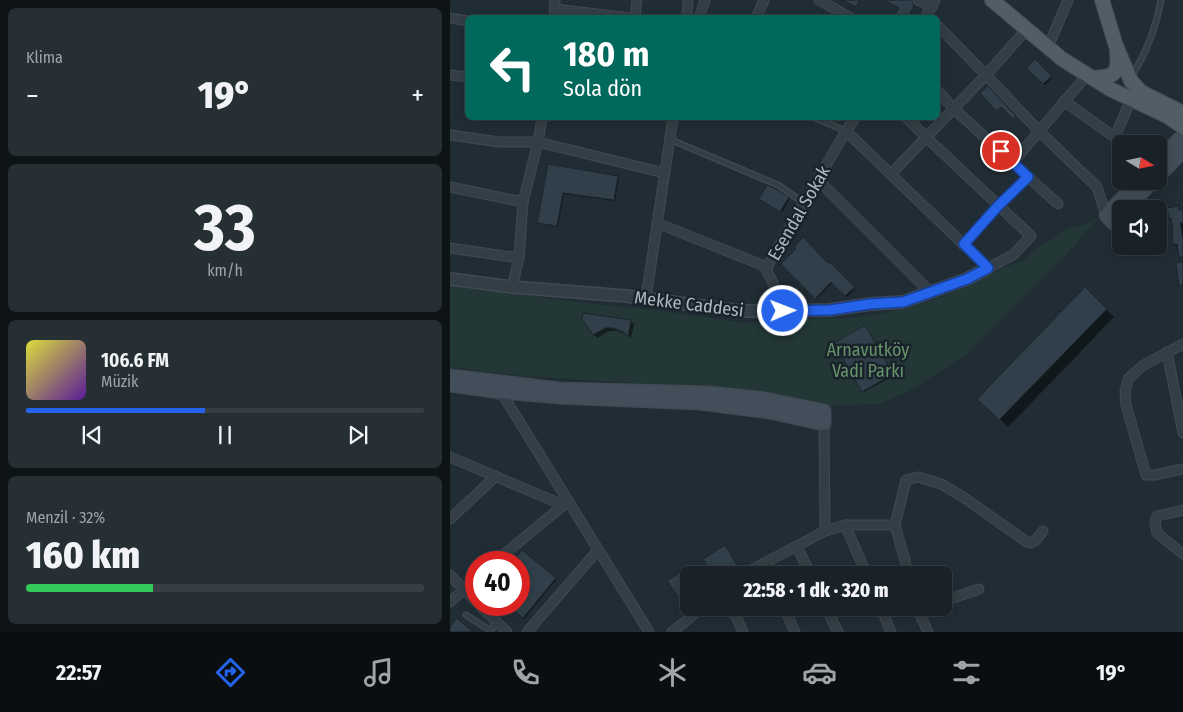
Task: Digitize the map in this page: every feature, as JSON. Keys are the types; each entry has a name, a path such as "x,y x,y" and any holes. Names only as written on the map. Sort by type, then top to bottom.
{"main road":[{"path":"992,0 1062,59 1110,90 1166,116 1183,127"},
{"path":"1102,0 1116,46 1130,79 1141,92 1183,114"},
{"path":"1090,77 1108,77 1114,74 1118,62 1116,46"},
{"path":"1168,151 1183,137"},
{"path":"1168,166 1183,150"},
{"path":"1135,200 1145,190"},
{"path":"450,376 501,388"},
{"path":"450,385 708,393 765,399 824,418"}],"street":[{"path":"635,15 637,0"},
{"path":"686,15 688,0"},
{"path":"699,15 705,0"},
{"path":"757,15 764,0"},
{"path":"819,0 846,15"},
{"path":"918,0 929,12"},
{"path":"1048,47 1068,0"},
{"path":"555,9 605,15"},
{"path":"450,18 465,20"},
{"path":"940,28 1097,187 1112,216"},
{"path":"891,174 1027,29"},
{"path":"450,75 465,77"},
{"path":"1013,162 1064,101 1090,77"},
{"path":"940,93 953,108 1058,204"},
{"path":"1116,135 1131,99"},
{"path":"1064,101 1112,135"},
{"path":"512,287 520,258 523,202 542,120"},
{"path":"646,298 672,120"},
{"name":"Esendal Sokak","path":"783,311 780,298 767,272 767,267 846,131 854,120"},
{"path":"909,120 998,206"},
{"path":"846,131 988,268"},
{"path":"450,135 499,142 538,142 664,173"},
{"path":"964,244 998,206 1028,177"},
{"path":"818,180 930,292"},
{"path":"450,188 523,202"},
{"name":"Mekke Caddesi","path":"450,279 512,287 646,298 740,311 830,310 870,304 903,302 967,279 1013,255 1031,236 998,206"},
{"path":"657,223 767,267"},
{"path":"450,248 520,258"},
{"path":"1183,344 1142,366 1128,378 1125,391 1126,405 1146,475 1183,469"},
{"path":"1167,352 1183,433"},
{"path":"501,388 566,503 650,632"},
{"path":"824,418 825,531"},
{"path":"450,457 566,503"},
{"path":"450,519 496,476"},
{"path":"906,566 895,525 906,480 918,477 941,484 963,497 1027,542 1035,541 1044,531"},
{"path":"508,551 566,503"},
{"path":"1183,510 1157,516 1155,522 1157,533 1183,554"},
{"path":"845,524 863,566"},
{"path":"760,566 825,531 845,524 895,525"},
{"path":"797,546 807,566"},
{"path":"527,632 598,550"},
{"path":"450,575 464,590 450,602"},
{"path":"952,598 979,589"},
{"path":"490,616 506,632"},
{"path":"672,632 692,616"},
{"path":"736,616 743,632"},
{"path":"788,616 795,632"},
{"path":"830,616 838,632"},
{"path":"883,616 888,631"},
{"path":"923,616 928,632"}],"lane":[{"path":"1130,79 1149,43 1161,0"},
{"path":"820,120 846,131"},
{"path":"670,139 778,185 804,203"},
{"path":"468,616 491,631 496,622"}],"green space":[{"name":"Arnavutköy Vadi Parkı","path":"1098,219 1068,253 968,353 913,389 880,404 827,406 803,400 740,390 523,376 450,367 450,286 656,310 746,323 792,319 853,318 889,312 930,301 973,284 1005,267 1025,260 1038,247 1068,228"}],"building":[{"path":"842,0 860,0 856,7"},
{"path":"884,0 912,0 914,5 909,15 895,15 899,8"},
{"path":"1035,59 1052,76 1043,84 1026,68"},
{"path":"988,86 1016,116 1013,119 1001,107 996,111 980,93"},
{"path":"548,164 618,176 614,200 563,193 557,226 537,223"},
{"path":"767,185 789,197 780,212 759,199"},
{"path":"1179,206 1179,210 1183,209 1183,223 1180,223 1183,239 1183,257 1179,257 1177,244 1173,244 1171,218 1169,219 1167,208"},
{"path":"803,237 855,287 845,296 831,282 815,299 781,264 796,249 794,247"},
{"path":"1183,262 1183,285 1179,286 1176,263"},
{"path":"1085,287 1107,309 999,420 977,399"},
{"path":"583,313 631,320 628,336 613,328 605,328 593,335 582,319"},
{"path":"865,325 893,374 862,392 834,343"},
{"path":"725,545 737,565 707,566 703,559"},
{"path":"530,557 556,578 530,610"},
{"path":"680,572 680,599 667,581"},
{"path":"457,618 473,632 450,632 450,627"}],"route":[{"path":"783,311 830,310 870,304 903,302 967,279 988,268 964,244 998,206 1028,177 1001,151"}]}
